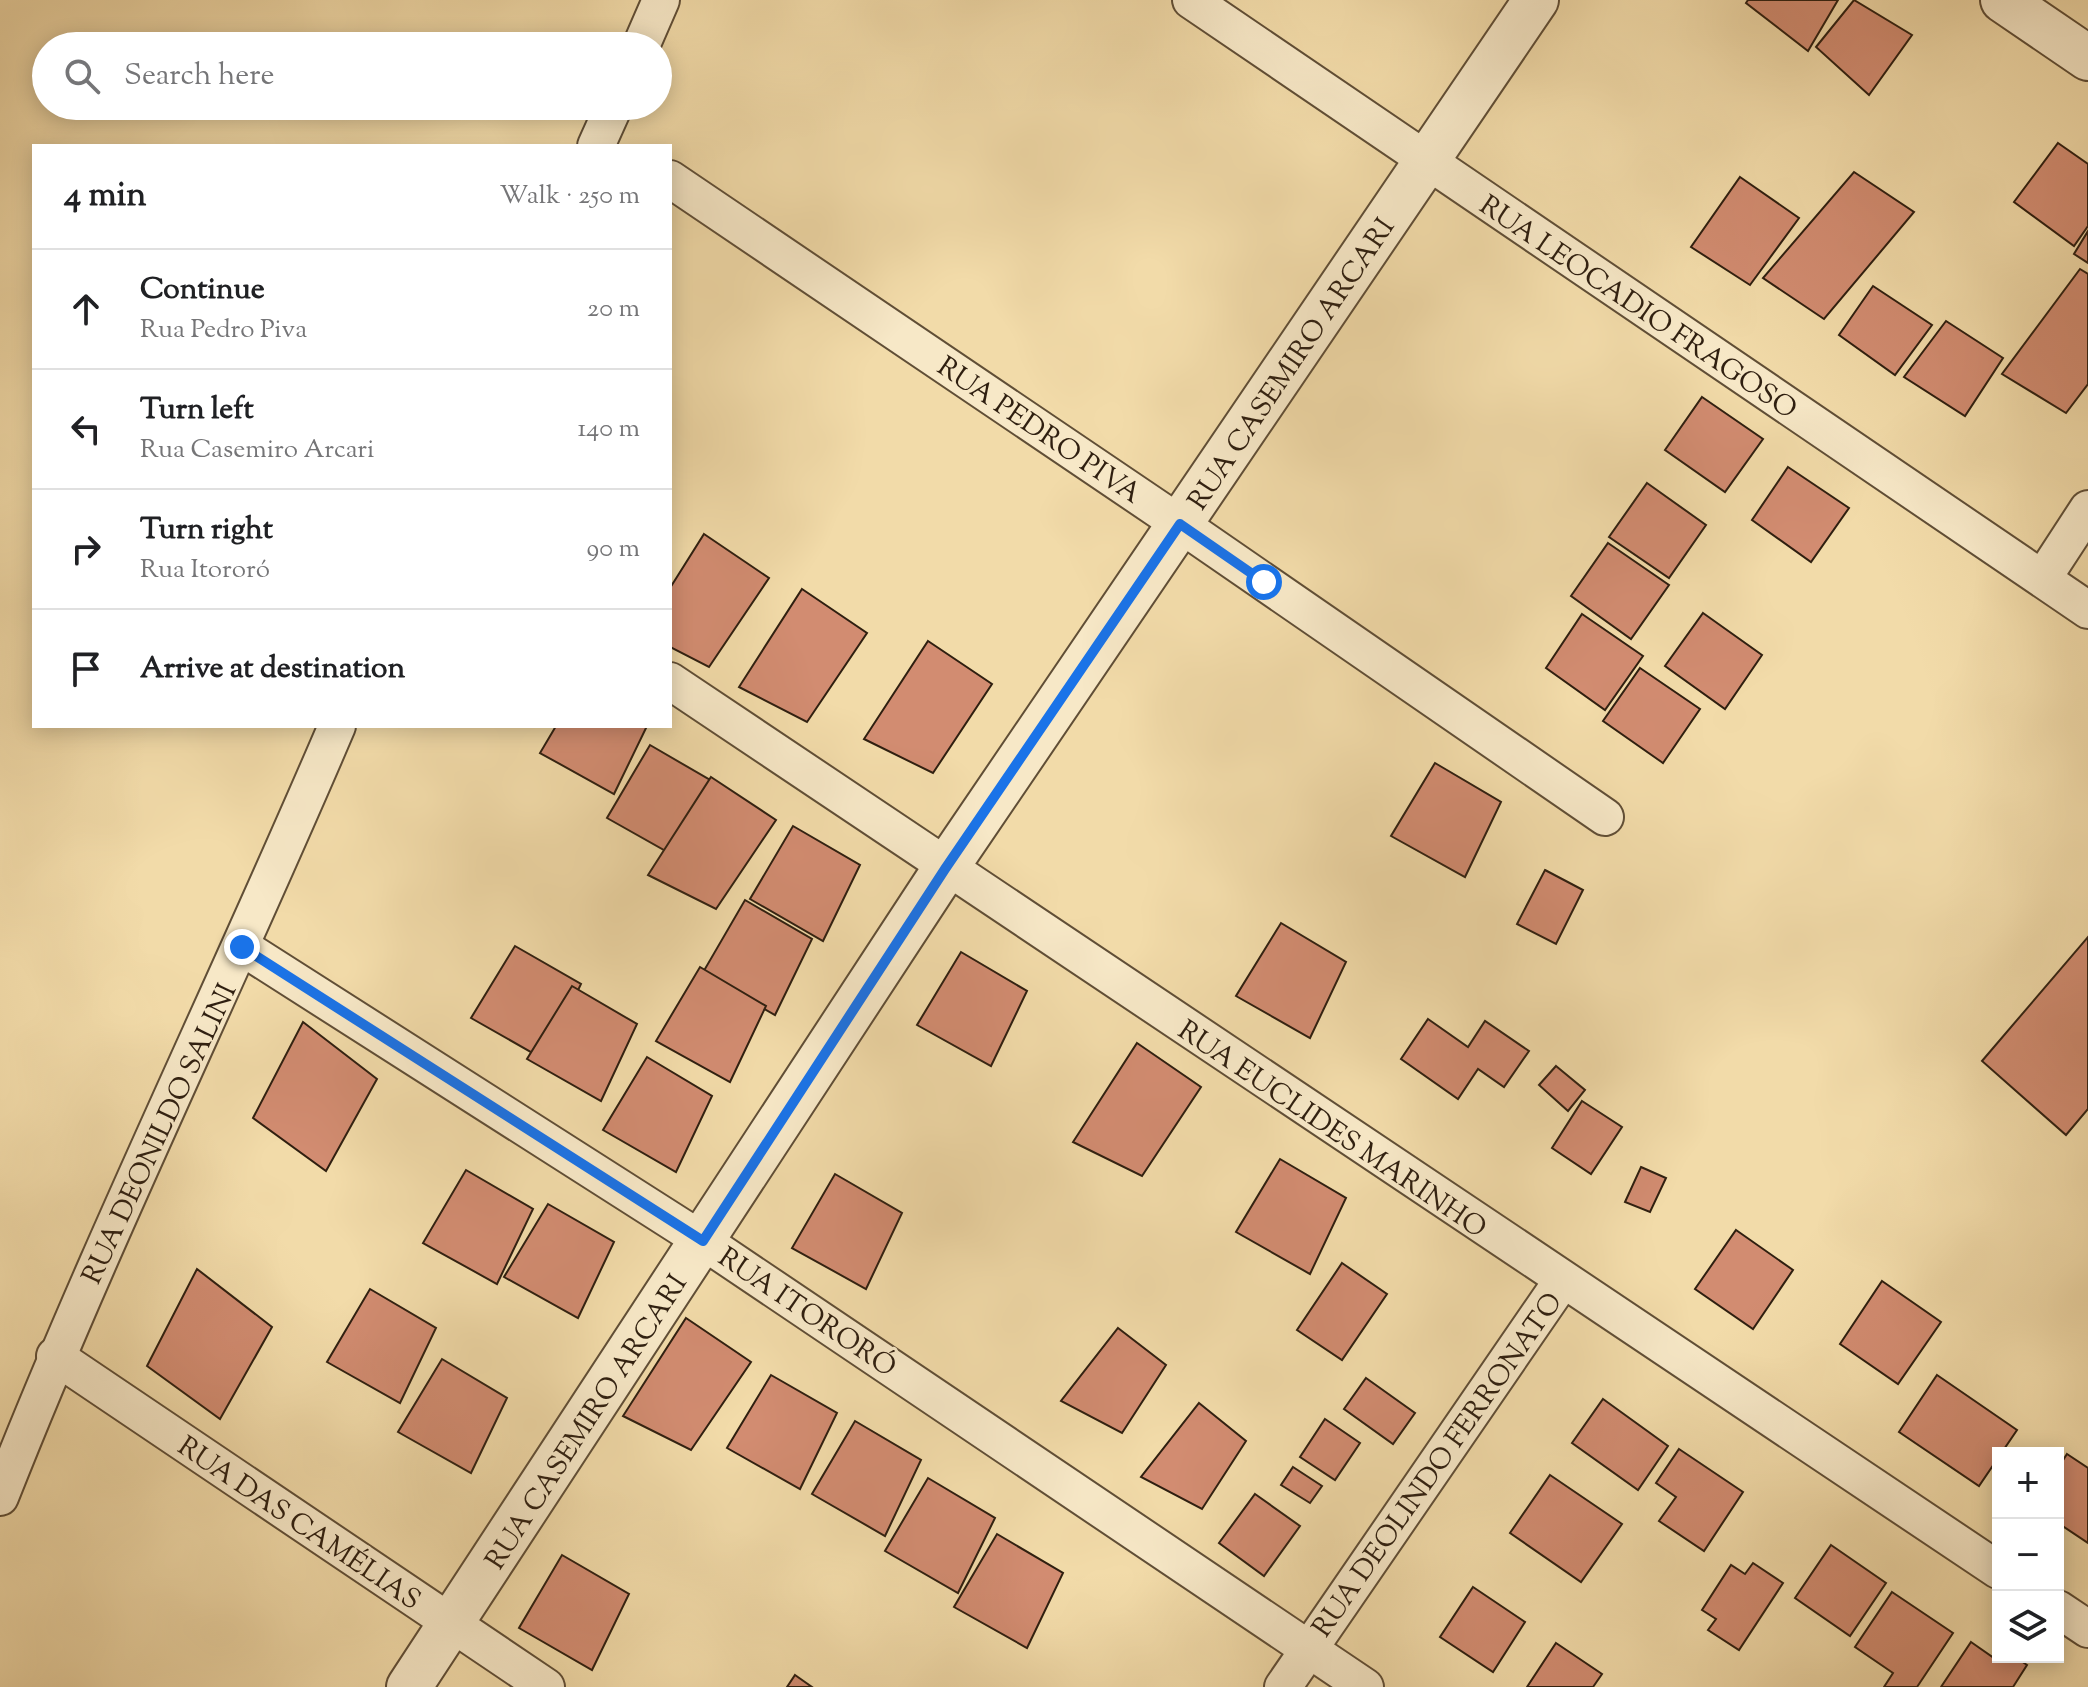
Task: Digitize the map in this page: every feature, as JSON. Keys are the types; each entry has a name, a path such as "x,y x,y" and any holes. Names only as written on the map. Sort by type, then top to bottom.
{"street":[{"path":"647,32 661,0"},
{"name":"RUA LEOCADIO FRAGOSO","path":"1191,0 2088,610"},
{"name":"RUA CASEMIRO ARCARI","path":"409,1687 945,869 1536,0"},
{"path":"2003,0 2088,58"},
{"name":"RUA PEDRO PIVA","path":"672,180 1180,524 1605,817"},
{"path":"2043,578 2088,509"},
{"name":"RUA EUCLIDES MARINHO","path":"672,682 945,869 1992,1566"},
{"name":"RUA DEONILDO SALINI","path":"0,1497 55,1356 242,947 336,728"},
{"name":"RUA ITORORÓ","path":"242,947 703,1241 1365,1687"},
{"name":"RUA DEOLINDO FERRONATO","path":"1283,1687 1562,1281"},
{"name":"RUA DAS CAMÉLIAS","path":"55,1356 546,1687"},
{"path":"2064,1613 2088,1629"}],"building":[{"path":"1748,0 1838,0 1808,51 1746,3"},
{"path":"1854,0 1912,35 1869,95 1816,47"},
{"path":"2058,143 2088,164 2088,226 2074,246 2014,202"},
{"path":"1854,172 1914,212 1824,319 1763,278"},
{"path":"1740,177 1799,218 1750,285 1691,247"},
{"path":"2088,231 2088,263 2074,254"},
{"path":"2080,269 2088,274 2088,384 2066,413 2002,374"},
{"path":"1873,286 1932,325 1895,375 1839,335"},
{"path":"1946,321 2003,358 1965,416 1904,377"},
{"path":"1702,397 1763,439 1725,492 1665,450"},
{"path":"1788,467 1849,508 1811,562 1752,520"},
{"path":"1647,483 1706,525 1669,578 1609,537"},
{"path":"704,534 769,578 709,667 672,648 672,585"},
{"path":"1608,543 1669,585 1631,639 1571,596"},
{"path":"802,589 867,633 807,722 739,687"},
{"path":"1703,613 1762,655 1725,709 1665,666"},
{"path":"1582,614 1643,656 1605,710 1546,668"},
{"path":"928,641 992,684 933,773 864,739"},
{"path":"1640,668 1700,709 1663,763 1603,721"},
{"path":"555,728 646,728 614,794 540,753"},
{"path":"650,745 717,784 680,859 607,818"},
{"path":"1435,763 1501,802 1465,877 1391,836"},
{"path":"711,777 776,820 716,909 648,875"},
{"path":"793,826 860,865 823,941 750,899"},
{"path":"1545,870 1583,890 1556,944 1517,924"},
{"path":"745,900 812,939 775,1015 702,974"},
{"path":"1281,923 1346,962 1310,1038 1236,996"},
{"path":"2088,937 2088,1109 2066,1135 1982,1061"},
{"path":"515,946 581,984 545,1060 471,1018"},
{"path":"961,952 1027,991 991,1066 917,1025"},
{"path":"700,967 766,1006 730,1082 656,1041"},
{"path":"572,986 637,1024 601,1101 527,1059"},
{"path":"1428,1019 1468,1047 1485,1021 1529,1051 1504,1087 1478,1069 1458,1099 1401,1059"},
{"path":"303,1022 377,1079 326,1171 253,1118"},
{"path":"1137,1043 1201,1087 1142,1176 1073,1142"},
{"path":"647,1057 712,1096 676,1172 603,1130"},
{"path":"1556,1066 1585,1090 1568,1111 1539,1085"},
{"path":"1582,1101 1622,1127 1591,1174 1552,1148"},
{"path":"1280,1159 1346,1198 1310,1274 1236,1232"},
{"path":"1641,1167 1666,1178 1650,1212 1625,1202"},
{"path":"466,1170 533,1209 497,1284 423,1243"},
{"path":"835,1174 902,1213 866,1289 792,1248"},
{"path":"548,1204 614,1242 578,1318 504,1277"},
{"path":"1736,1230 1793,1270 1753,1329 1695,1289"},
{"path":"1342,1263 1387,1294 1342,1360 1297,1330"},
{"path":"197,1269 272,1327 220,1419 147,1366"},
{"path":"1882,1281 1941,1322 1898,1384 1840,1344"},
{"path":"370,1289 436,1328 400,1403 327,1362"},
{"path":"686,1318 751,1362 691,1450 623,1416"},
{"path":"1118,1328 1166,1365 1122,1433 1061,1401"},
{"path":"442,1359 507,1398 471,1473 398,1432"},
{"path":"771,1375 837,1413 800,1489 727,1448"},
{"path":"1937,1375 2017,1430 2005,1447 1992,1447 1992,1467 1979,1486 1899,1432"},
{"path":"1366,1378 1415,1413 1393,1444 1344,1409"},
{"path":"1603,1399 1668,1446 1638,1490 1572,1443"},
{"path":"1199,1403 1246,1441 1202,1509 1141,1477"},
{"path":"1325,1419 1360,1443 1335,1480 1300,1457"},
{"path":"855,1421 921,1460 885,1536 812,1494"},
{"path":"1679,1449 1743,1492 1704,1551 1659,1521 1676,1497 1656,1483"},
{"path":"2067,1454 2088,1468 2088,1543 2064,1527 2064,1459"},
{"path":"1293,1467 1322,1486 1310,1503 1281,1485"},
{"path":"1550,1475 1622,1524 1581,1582 1510,1533"},
{"path":"928,1478 995,1518 958,1593 885,1551"},
{"path":"1255,1494 1300,1526 1264,1576 1219,1543"},
{"path":"997,1534 1063,1573 1027,1648 954,1607"},
{"path":"1831,1545 1886,1583 1850,1636 1795,1598"},
{"path":"562,1555 629,1594 592,1670 519,1628"},
{"path":"1753,1563 1783,1583 1739,1650 1708,1630 1716,1619 1702,1610 1731,1565 1745,1574"},
{"path":"1473,1587 1525,1622 1493,1672 1440,1637"},
{"path":"1892,1592 1953,1633 1917,1687 1884,1687 1893,1673 1855,1647"},
{"path":"1971,1642 1992,1657 1992,1663 2027,1665 2013,1687 1941,1687"},
{"path":"1556,1643 1602,1674 1593,1687 1527,1687"},
{"path":"795,1675 812,1687 787,1687"}],"route":[{"path":"242,947 703,1241 945,869 1180,524 1264,582"}]}
